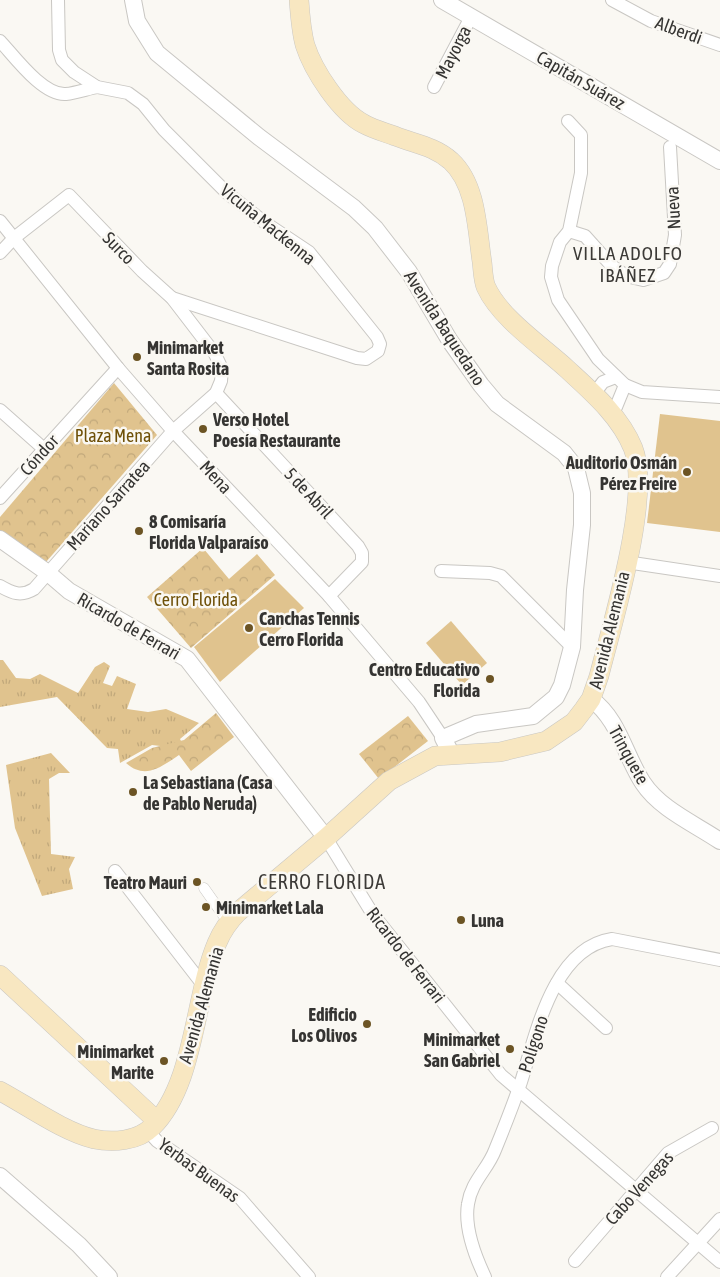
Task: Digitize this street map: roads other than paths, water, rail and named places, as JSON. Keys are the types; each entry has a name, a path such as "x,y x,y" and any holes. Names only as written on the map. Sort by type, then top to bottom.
{"main road":[{"name":"Avenida Alemania","path":"152,1126 175,1090 185,1063 204,986 217,944 228,922 254,896 326,838 389,781 435,756 500,752 546,740 574,722 591,699 599,676 626,562 637,504 638,467 633,448 610,412 594,394 500,309 486,286 474,213 467,185 452,162 428,146 405,140 362,123 345,109 317,71 306,47 300,25 299,0"},
{"name":"Yerbas Buenas","path":"0,975 152,1126"},
{"path":"0,1090 73,1130 94,1138 124,1140 152,1126"}],"street":[{"name":"Vicuña Mackenna","path":"58,0 59,50 62,60 74,72 97,86 128,93 143,104 164,130 228,193 264,222 309,252 377,336 380,344 378,351 366,359 357,358 172,298"},
{"name":"Avenida Baquedano","path":"133,0 137,21 157,53 259,137 354,208 375,228 409,272 450,341 481,385 497,404 564,453 576,468 582,493 582,525 574,590 572,647 562,685 556,698 533,716 476,724 443,738"},
{"name":"Alberdi","path":"612,0 651,21 720,45"},
{"name":"Capitán Suárez","path":"444,1 720,161"},
{"name":"Mayorga","path":"434,87 471,17"},
{"path":"0,41 26,71 46,87 64,94 97,86"},
{"path":"568,121 581,135 581,173 569,231 560,242 552,266 551,277 554,290 590,348 620,381 642,392 720,397"},
{"name":"Nueva","path":"569,231 585,236 611,265 626,276 643,280 664,273 670,264 675,235 670,147"},
{"name":"Surco","path":"14,238 69,195 142,271 172,298"},
{"name":"Mena","path":"0,221 118,368 173,431 329,596 419,702 452,755"},
{"path":"0,253 14,238"},
{"path":"172,298 215,354 222,369 221,381 216,393"},
{"name":"Cóndor","path":"0,498 118,368"},
{"path":"594,394 603,382 620,381"},
{"path":"610,412 616,407 620,381"},
{"name":"Mariano Sarratea","path":"0,586 16,594 26,594 34,589 173,431 216,393"},
{"name":"5 de Abril","path":"216,393 358,546 362,562 329,596"},
{"path":"0,410 44,450"},
{"name":"Ricardo de Ferrari","path":"0,539 48,573 69,591 187,659 326,838 372,913 485,1057 518,1092 720,1262"},
{"path":"626,562 720,576"},
{"path":"441,571 501,576 572,647"},
{"name":"Trinquete","path":"591,699 604,710 636,771 655,798 720,841"},
{"path":"115,870 204,986"},
{"path":"204,888 228,922"},
{"name":"Polígono","path":"485,1277 471,1238 467,1205 478,1176 494,1153 518,1092 540,1022 557,983 588,947 598,941 612,939 720,960"},
{"path":"557,983 606,1028"},
{"name":"Yerbas Buenas","path":"152,1126 157,1141 240,1198 309,1277"},
{"name":"Cabo Venegas","path":"575,1261 668,1153 712,1128"},
{"path":"0,1176 79,1245 109,1277"},
{"path":"667,1277 720,1218"}],"place":[{"name":"Minimarket Santa Rosita","path":"137,357"},
{"name":"Verso Hotel Poesía Restaurante","path":"203,429"},
{"name":"Auditorio Osmán Pérez Freire","path":"687,472"},
{"name":"8 Comisaría Florida Valparaíso","path":"139,531"},
{"name":"Canchas Tennis Cerro Florida","path":"249,628"},
{"name":"Centro Educativo Florida","path":"490,679"},
{"name":"La Sebastiana (Casa de Pablo Neruda)","path":"133,792"},
{"name":"Teatro Mauri","path":"197,882"},
{"name":"Minimarket Lala","path":"206,907"},
{"name":"Luna","path":"461,920"},
{"name":"Edificio Los Olivos","path":"367,1024"},
{"name":"Minimarket San Gabriel","path":"510,1049"},
{"name":"Minimarket Marite","path":"164,1061"}],"district":[{"name":"VILLA ADOLFO IBÁÑEZ","path":"628,264"},
{"name":"CERRO FLORIDA","path":"322,881"}],"park label":[{"name":"Plaza Mena","path":"113,435"},
{"name":"Cerro Florida","path":"196,599"}]}
